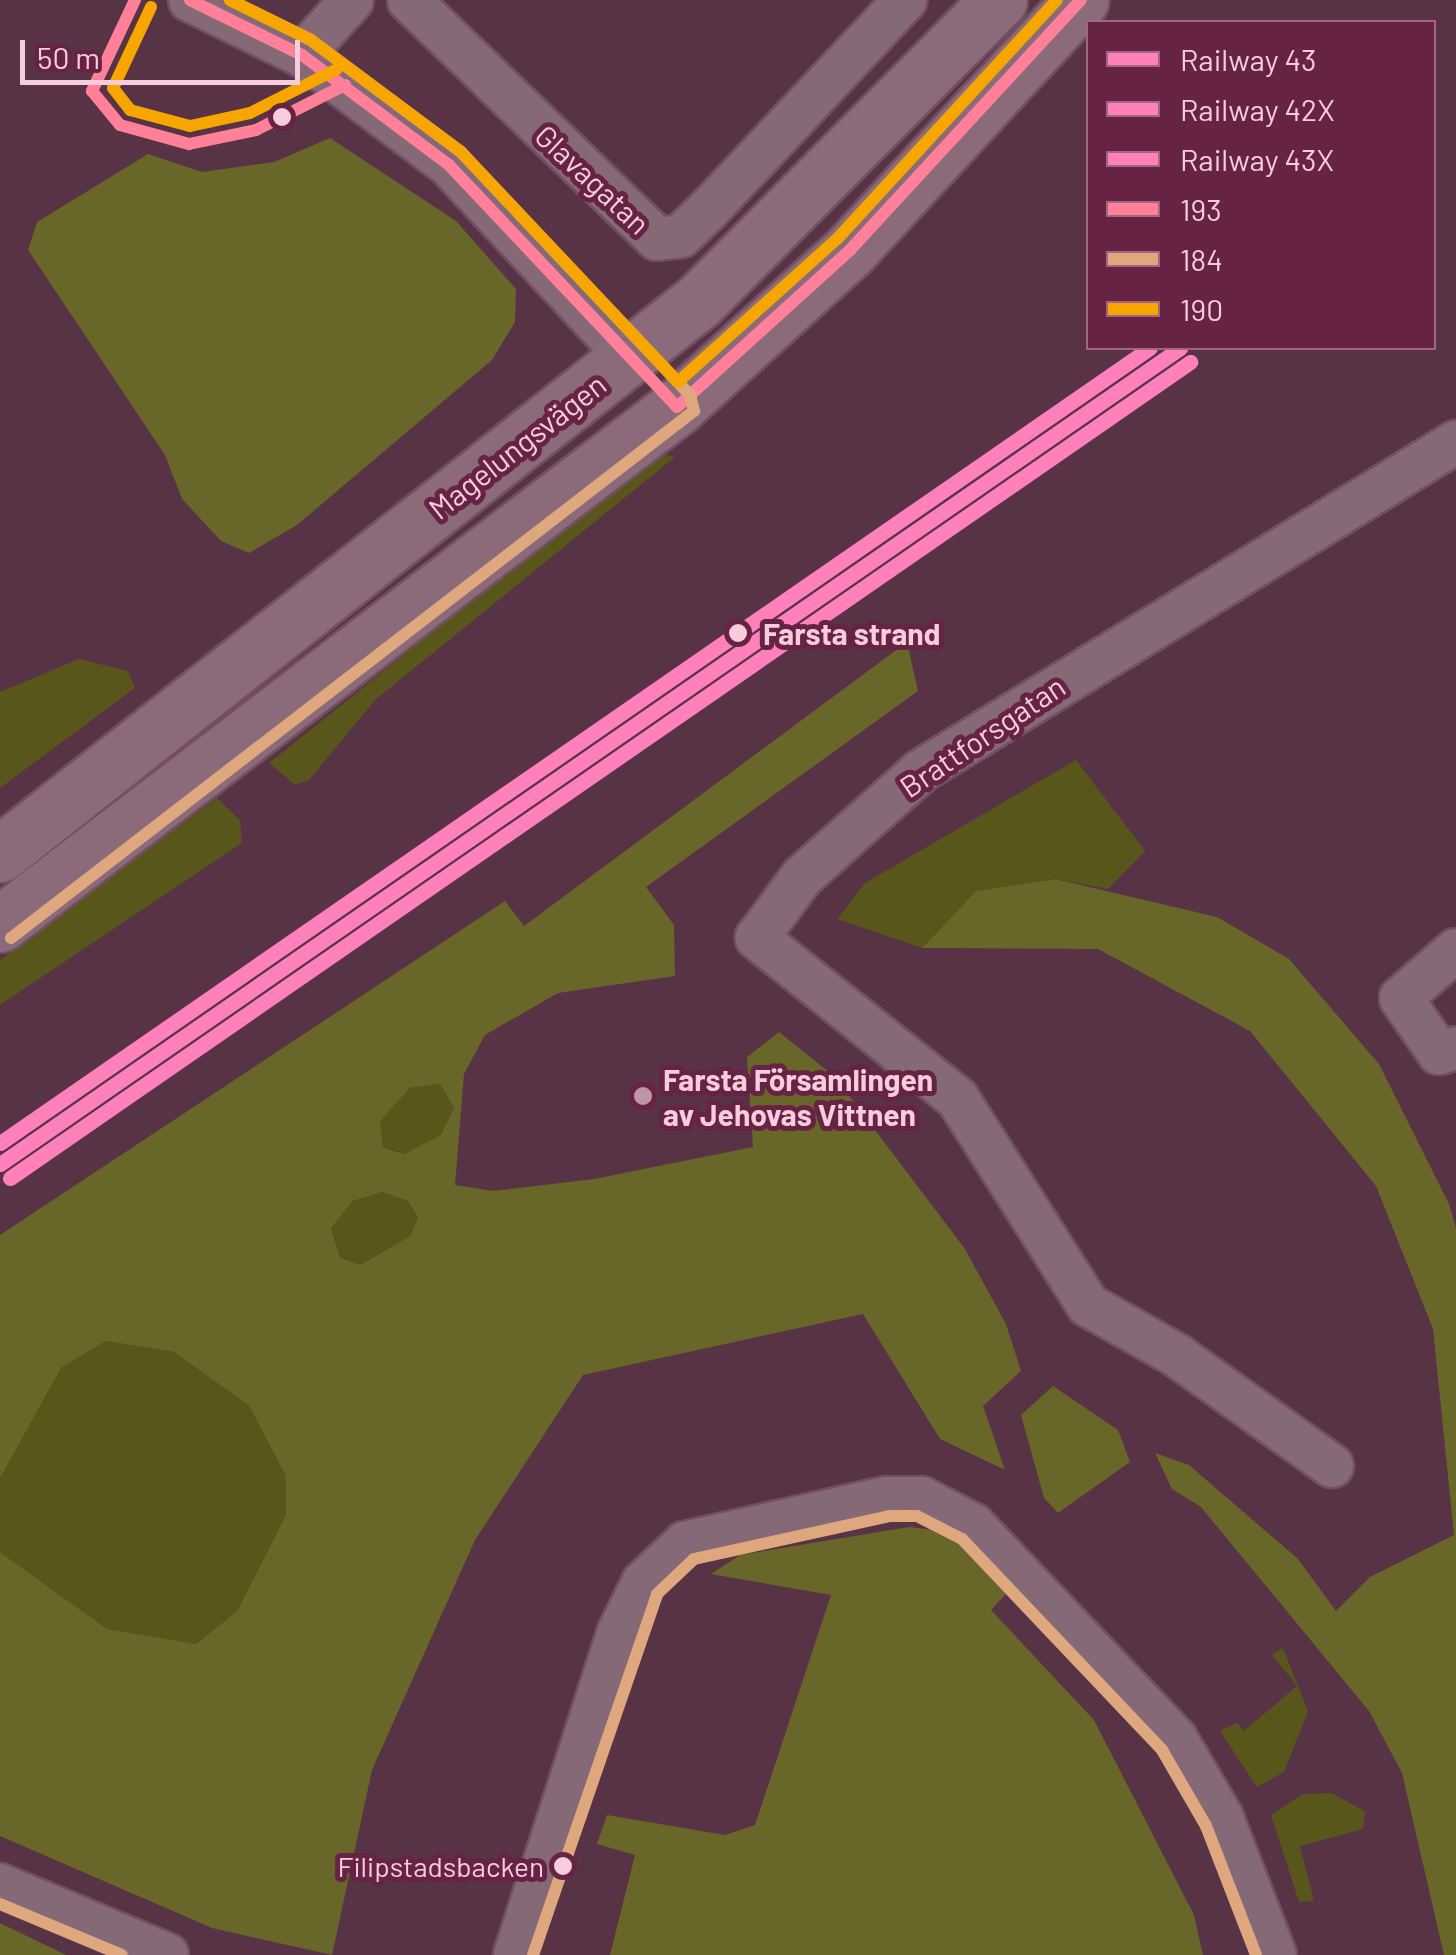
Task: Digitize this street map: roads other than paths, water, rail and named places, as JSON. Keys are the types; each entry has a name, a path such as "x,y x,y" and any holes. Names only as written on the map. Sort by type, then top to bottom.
{"main road":[{"name":"Magelungsvägen","path":"0,854 629,358 713,287 999,0"},
{"path":"0,924 677,407 850,250 1081,0"},
{"path":"629,358 677,407"}],"street":[{"path":"190,0 302,55 449,164 629,358"},
{"name":"Glavagatan","path":"410,0 657,239 681,236 905,0"},
{"path":"302,55 337,5"},
{"name":"Brattforsgatan","path":"1332,1466 1178,1356 1088,1305 958,1099 757,938 802,877 921,771 1456,442"},
{"path":"1456,950 1402,998 1438,1053 1456,1048"},
{"path":"515,1955 618,1634 643,1583 685,1542 887,1498 920,1498 973,1525 1176,1739 1222,1818 1275,1955"},
{"path":"0,1885 167,1955"}],"rail line":[{"name":"43X","path":"0,1143 1147,350"},
{"name":"43","path":"0,1164 1177,350"},
{"name":"42X","path":"10,1178 1190,362"}],"place":[{"name":"Farsta strand","path":"738,633"},
{"name":"Farsta Församlingen av Jehovas Vittnen","path":"643,1096"},
{"name":"Filipstadsbacken","path":"563,1866"}]}
